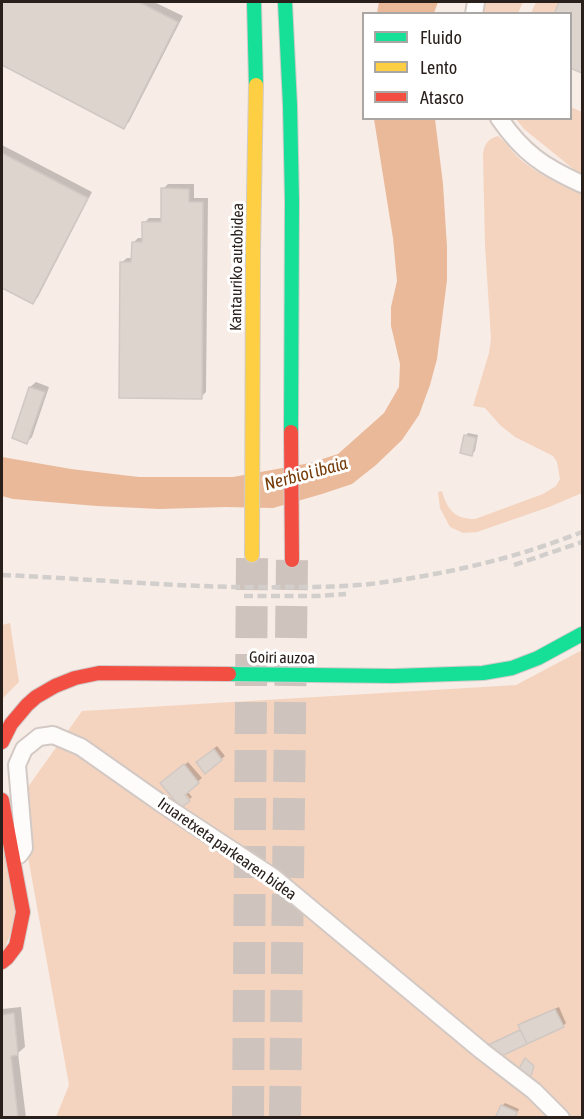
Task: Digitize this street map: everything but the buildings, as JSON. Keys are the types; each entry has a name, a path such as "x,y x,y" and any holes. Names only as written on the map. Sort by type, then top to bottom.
{"main road":[{"name":"Kantauriko autobidea","path":"252,555 256,112 254,2"},
{"path":"285,2 290,105 292,560"},
{"name":"Goiri auzoa","path":"2,742 5,731 29,701 69,679 99,673 393,676 483,673 512,669 582,634"},
{"path":"2,800 23,912 16,946 2,962"}],"street":[{"path":"500,120 515,140 537,161 582,184"},
{"name":"Iruaretxeta parkearen bidea","path":"12,856 19,855 24,848 17,765 24,749 39,737 53,735 81,747 273,877 473,1044 534,1091 561,1118"}],"shaded area":[{"path":"483,2 523,2 518,12 482,12"},
{"path":"536,2 559,2 554,12 531,12"},
{"path":"572,107 582,112 582,176 524,129 517,120 572,120"},
{"path":"498,136 528,165 550,179 582,194 582,493 477,532 463,533 450,527 440,508 438,492 442,491 452,512 468,519 475,519 543,494 556,486 560,479 557,462 553,456 515,437 485,408 473,406 491,339 485,245 483,155 487,143"},
{"path":"10,623 19,682 2,699 2,625"},
{"path":"582,650 582,1117 56,1117 69,1085 18,801 82,711 516,685"},
{"path":"2,801 20,906 2,957"}],"water":[{"path":"379,2 438,2 434,12 377,12"},
{"name":"Nerbioi ibaia","path":"374,120 435,120 443,184 447,247 447,280 437,359 419,415 402,440 352,484 273,508 160,509 97,506 13,499 2,496 2,457 71,469 139,477 233,477 310,463 338,454 384,413 399,387 400,364 391,326 391,307 397,281 393,238"}],"tunnel":[{"path":"248,1118 252,555"},
{"path":"285,1118 292,560"}],"railway":[{"path":"2,575 217,587 360,585 424,576 478,565 582,532"},
{"path":"514,565 582,542"},
{"path":"244,596 346,594"}],"traffic: fast":[{"path":"254,2 256,85"},
{"path":"285,2 292,201 291,432"},
{"path":"229,674 393,676 483,673 512,668 538,658 582,634"}],"traffic: slow":[{"path":"252,555 256,85"}],"traffic: jam":[{"path":"291,432 292,560"},
{"path":"2,742 11,724 36,697 75,678 99,673 229,674"},
{"path":"2,800 23,912 16,946 2,962"}]}
